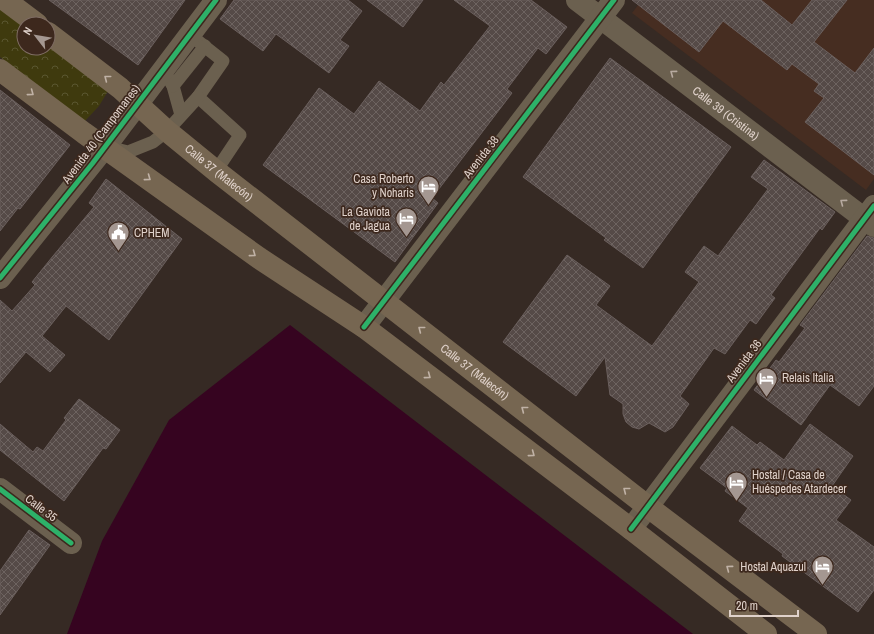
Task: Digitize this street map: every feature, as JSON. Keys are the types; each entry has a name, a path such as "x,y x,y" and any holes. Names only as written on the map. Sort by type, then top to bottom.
{"main road":[{"path":"5,0 26,16"},
{"name":"Calle 37 (Malecón)","path":"56,39 120,88 137,104 174,123 216,171 384,300 647,506 816,634"},
{"path":"0,70 104,147 259,258 364,327 631,529 766,634"}],"street":[{"name":"Avenida 40 (Campomanes)","path":"0,278 137,104 168,77 197,40 216,0"},
{"name":"Calle 39 (Cristina)","path":"577,0 871,217"},
{"name":"Avenida 38","path":"364,327 614,0"},
{"name":"Avenida 36","path":"631,529 647,506 871,217"},
{"name":"Calle 35","path":"0,489 71,543"}],"lane":[{"path":"104,147 128,152 153,142 174,123 198,97 223,61 197,40"},
{"path":"168,77 174,123"},
{"path":"198,97 240,135 216,171"}],"shaded area":[{"path":"642,0 874,0 874,179 866,190 632,13"},
{"path":"290,325 693,634 67,634 102,541 169,420"}],"green space":[{"path":"0,8 16,20 16,56 56,56 56,51 108,91 99,106 85,121 0,57"}],"building":[{"path":"49,0 185,0 138,65"},
{"path":"234,0 348,0 362,11 340,40 349,46 329,73 276,34 263,51 220,19"},
{"path":"367,0 423,0 403,27"},
{"path":"454,0 531,0 567,27 546,54 538,48 507,89 512,93 432,198 438,203 395,262 263,165 319,88 354,114 379,81 420,111 441,82 444,85 490,26"},
{"path":"632,0 761,0 792,25 812,0 847,0 814,42 855,73 874,48 874,175 805,122 824,98 814,91 819,84 792,64 787,70 723,21 699,52"},
{"path":"610,58 731,147 643,268 604,240 606,238 523,177"},
{"path":"0,90 70,145 20,209 18,208 0,231"},
{"path":"764,160 835,212 822,230 820,228 771,295 775,298 756,324 750,320 725,354 714,348 680,396 689,404 673,427 665,432 649,423 639,429 632,427 626,422 623,414 623,404 610,395 605,357 576,396 503,342 567,255 610,286 596,305 652,346 699,282 685,272 704,246 718,256 768,189 751,177"},
{"path":"106,179 182,239 109,340 66,306 42,336 65,355 50,372 26,352 0,383 0,300 12,311 35,285 32,282 94,207 89,203"},
{"path":"867,236 874,238 874,386 859,406 830,385 801,425 754,390 776,360 779,362 805,328 800,325"},
{"path":"79,399 120,430 106,449 103,448 64,501 0,450 0,424 33,452 37,447 43,451 66,420 64,418"},
{"path":"810,424 853,456 832,486 851,500 836,520 874,547 874,590 858,612 782,556 783,554 739,521 748,508 725,491 727,488 700,468 732,426 757,445 760,442 784,460"},
{"path":"29,530 50,545 0,615 0,571"}],"cycle path":[{"path":"0,278 92,164 216,0"},
{"path":"364,327 614,0"},
{"path":"631,529 874,206"},
{"path":"0,489 71,543"}],"place":[{"name":"Casa Roberto y Noharis","path":"429,206"},
{"name":"La Gaviota de Jagua","path":"406,238"},
{"name":"CPHEM","path":"119,252"},
{"name":"Relais Italia","path":"767,398"},
{"name":"Hostal / Casa de Huéspedes Atardecer","path":"737,502"},
{"name":"Hostal Aquazul","path":"822,586"}]}
